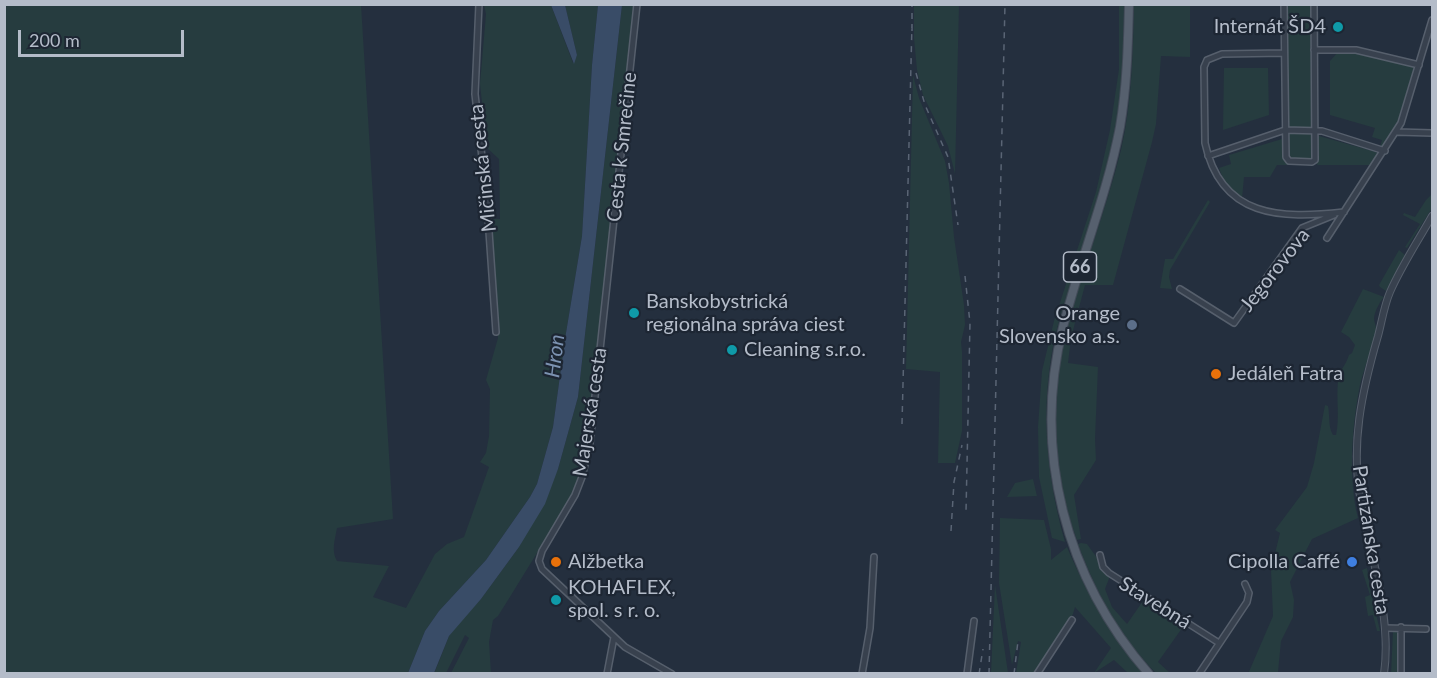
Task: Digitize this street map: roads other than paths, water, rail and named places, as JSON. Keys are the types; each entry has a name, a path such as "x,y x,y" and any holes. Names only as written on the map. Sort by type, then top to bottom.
{"main road":[{"name":"66","path":"1128,4 1126,79 1120,127 1106,185 1063,326 1053,383 1052,447 1056,482 1067,531 1077,559 1090,588 1109,620 1131,653 1149,674"}],"street":[{"name":"Mičinská cesta","path":"479,4 475,94 488,214 496,332"},
{"name":"Cesta k Smrečine","path":"607,290 637,4"},
{"path":"1284,4 1285,130 1287,160 1292,162 1315,160 1314,4"},
{"name":"Jegorovova","path":"1327,237 1397,132 1432,20"},
{"path":"1314,50 1356,50 1419,65"},
{"path":"1284,53 1222,54 1205,63 1205,143 1208,156 1228,191 1250,207 1287,214 1344,212"},
{"path":"1208,156 1285,130 1314,130 1385,151"},
{"path":"1397,132 1432,133"},
{"name":"Jegorovova","path":"1180,289 1234,323 1302,228 1344,212"},
{"name":"Partizánska cesta","path":"1384,674 1385,628 1359,486 1357,446 1360,408 1389,294 1410,252 1432,216"},
{"name":"Majerská cesta","path":"607,290 594,415 584,470 575,495 542,551 539,561 542,569 629,650 672,674"},
{"name":"Stavebná","path":"1100,555 1109,573 1219,643"},
{"path":"862,674 870,628 874,557"},
{"path":"1199,674 1248,597 1245,584"},
{"path":"1037,674 1072,620"},
{"path":"967,674 974,621"},
{"name":"Partizánska cesta","path":"1401,627 1401,674"},
{"name":"Partizánska cesta","path":"1385,628 1426,629"},
{"path":"607,674 614,636"}],"water":[{"path":"551,5 565,5 577,55 574,64"},
{"path":"598,5 622,5 578,397 558,469 545,504 519,547 481,599 449,636 434,673 408,673 425,631 439,611 486,560 537,484 553,427 582,236 592,65"}],"railway":[{"path":"912,4 912,31"},
{"path":"989,674 1005,4"},
{"path":"902,424 912,24"},
{"path":"916,73 925,105 948,157 958,225"},
{"path":"965,276 970,323 966,512"},
{"path":"951,531 954,482 962,445"},
{"path":"1014,674 1018,641"},
{"path":"979,674 983,649"}],"place":[{"name":"Internát ŠD4","path":"1338,27"},
{"name":"Banskobystrická regionálna správa ciest","path":"634,313"},
{"name":"Orange Slovensko a.s.","path":"1132,325"},
{"name":"Cleaning s.r.o.","path":"732,350"},
{"name":"Jedáleň Fatra","path":"1216,374"},
{"name":"Alžbetka","path":"556,562"},
{"name":"Cipolla Caffé","path":"1352,562"},
{"name":"KOHAFLEX, spol. s r. o.","path":"556,600"}],"water label":[{"name":"Hron","path":"555,356"}]}
